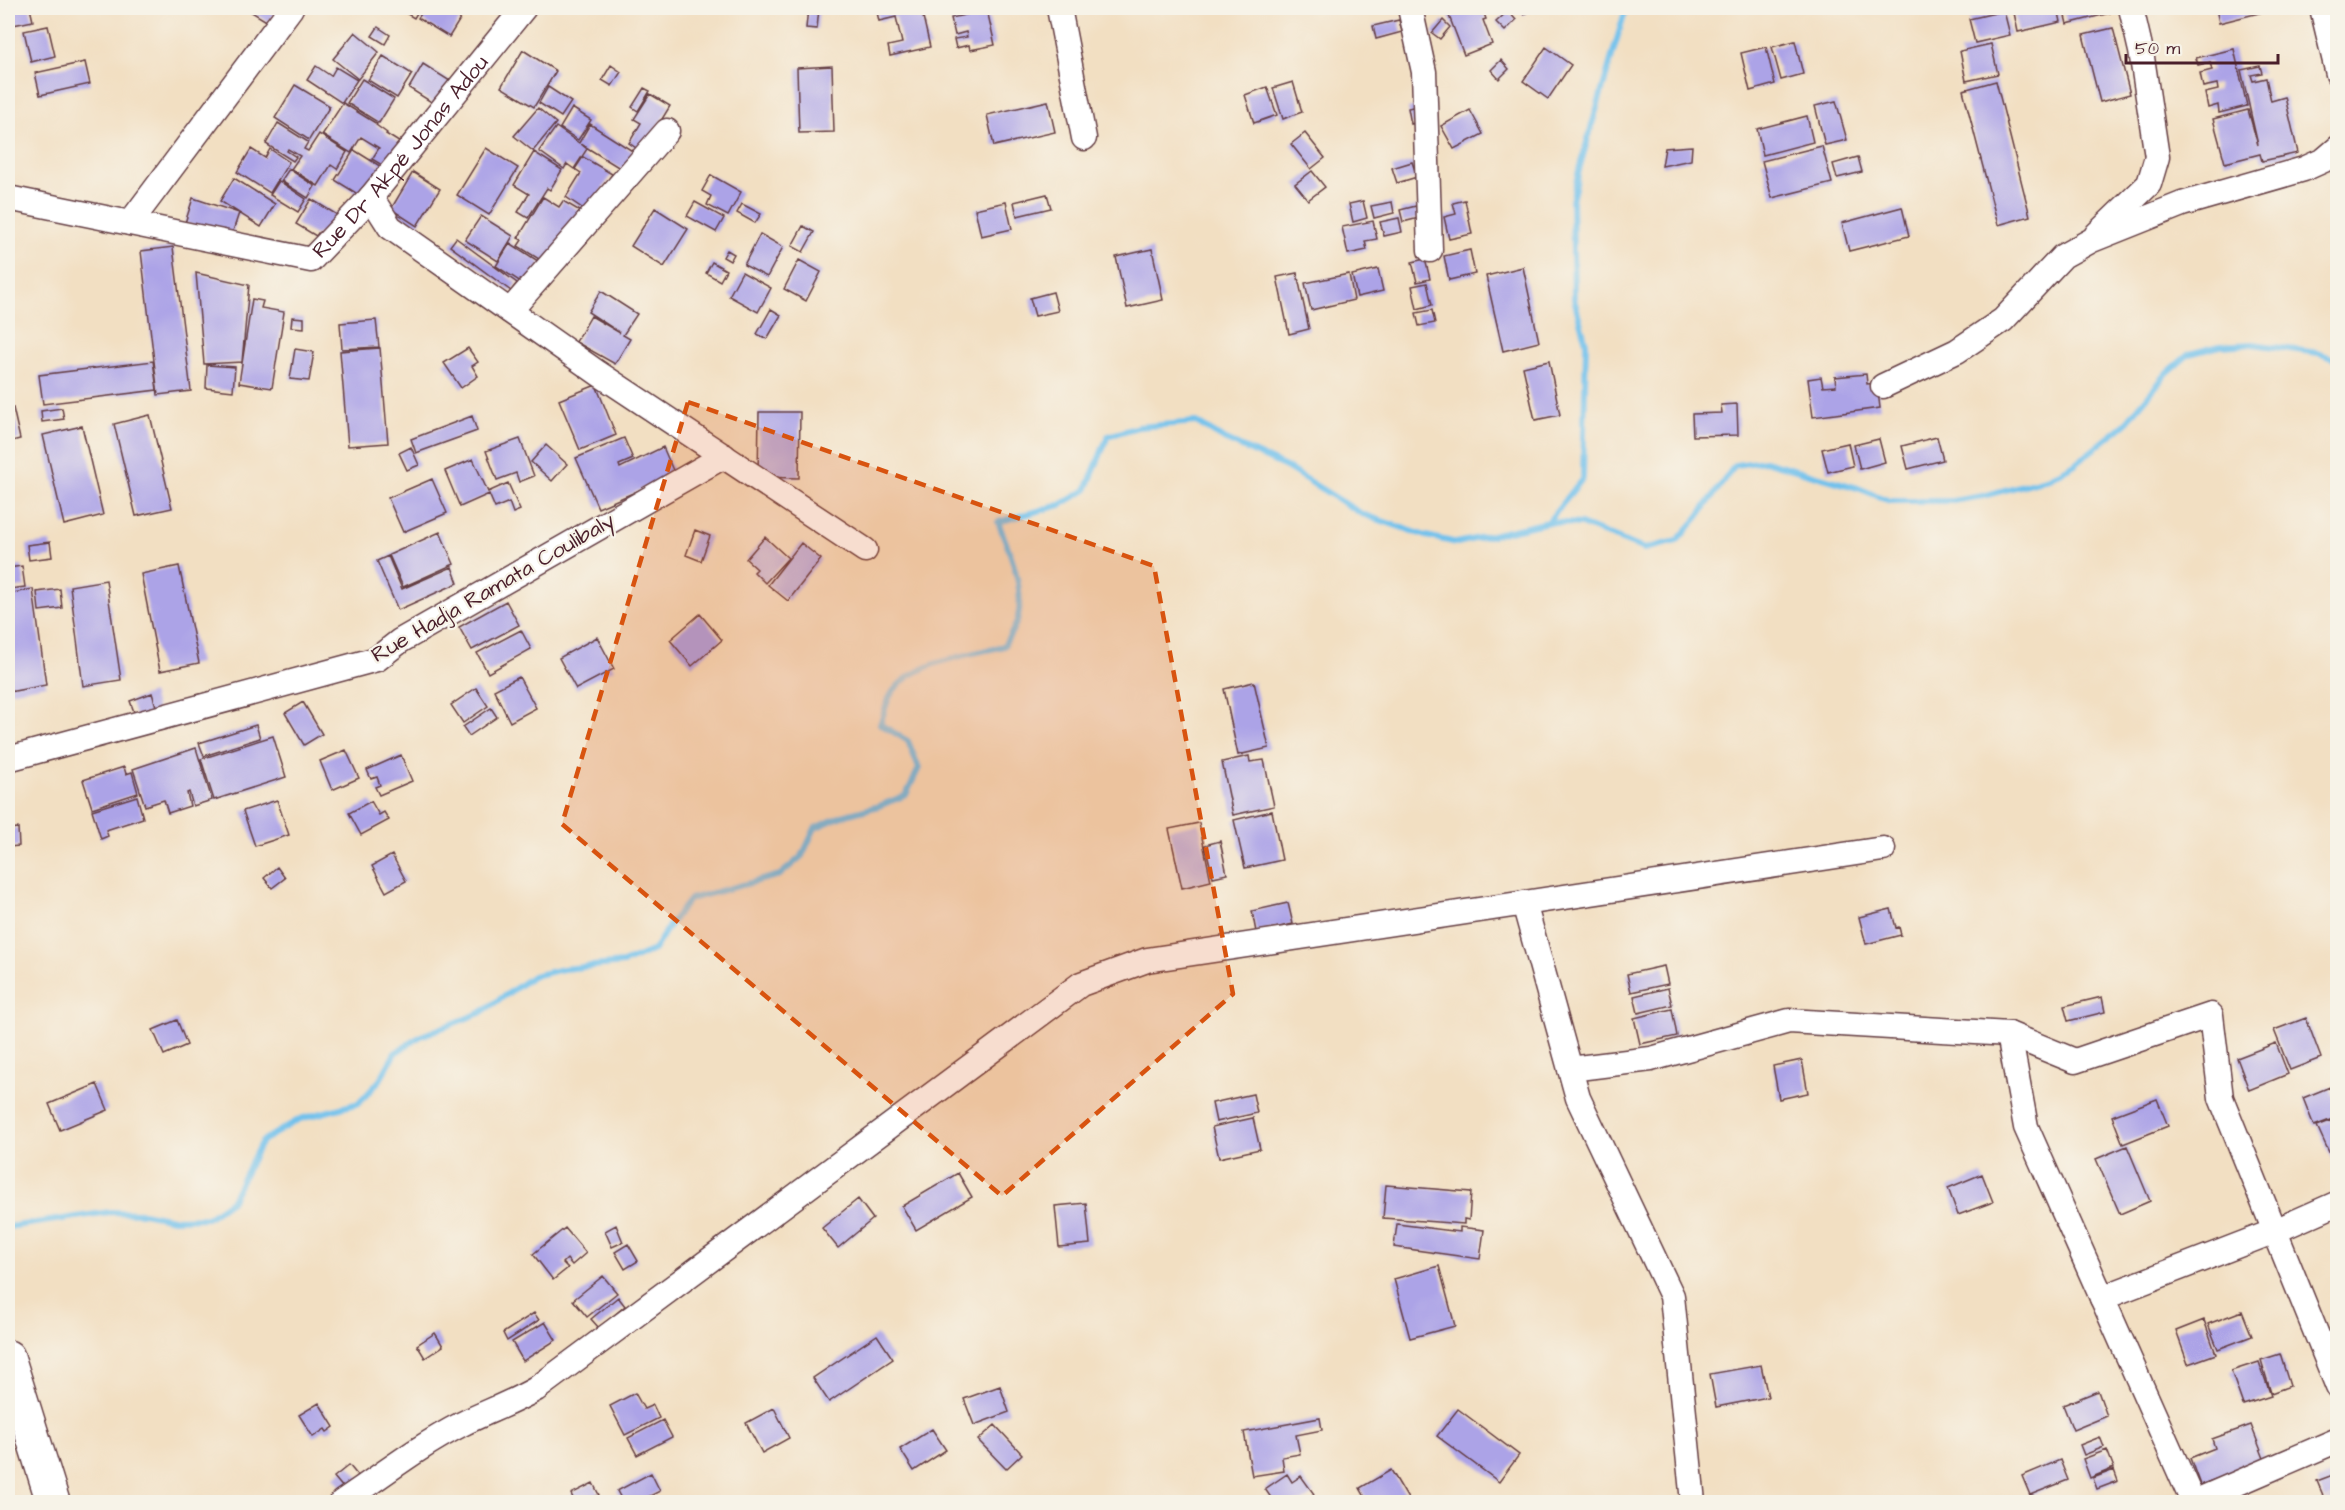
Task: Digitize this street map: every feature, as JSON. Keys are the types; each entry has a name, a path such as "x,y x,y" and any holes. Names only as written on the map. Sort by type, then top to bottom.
{"street":[{"path":"130,223 291,8"},
{"name":"Rue Dr Akpé Jonas Adou","path":"8,198 311,260 371,197 524,8"},
{"path":"1059,8 1084,138"},
{"path":"1410,8 1424,72 1430,250"},
{"path":"2092,240 2149,184 2157,157 2140,51 2130,8"},
{"path":"2322,8 2337,74"},
{"path":"510,311 668,131"},
{"path":"1883,386 1957,351 2004,320 2063,256 2092,240 2182,204 2304,170 2324,160 2337,148"},
{"path":"371,197 390,227 598,374 865,550"},
{"name":"Rue Hadja Ramata Coulibaly","path":"8,759 376,659 400,641 724,456"},
{"path":"342,1503 427,1444 537,1389 1081,984 1147,960 1883,849"},
{"path":"1524,903 1578,1098 1672,1296 1693,1503"},
{"path":"1570,1069 1651,1059 1789,1021 2009,1034 2075,1061 2211,1015 2221,1098 2337,1387"},
{"path":"2009,1034 2026,1127 2193,1503 2337,1440"},
{"path":"2102,1298 2275,1231 2337,1203"},
{"path":"8,1357 53,1503"}],"highlighted area":[{"path":"688,402 1154,566 1233,994 1002,1196 562,824"}],"building":[{"path":"8,8 30,8 33,21 8,26"},
{"path":"245,8 270,8 276,11 268,22"},
{"path":"397,8 420,8 414,18"},
{"path":"425,8 467,8 449,37 418,18"},
{"path":"808,8 819,8 817,29 806,28"},
{"path":"876,8 921,8 930,47 890,56 888,46 902,43 896,17 879,21"},
{"path":"1446,8 1482,8 1486,19 1483,20 1492,44 1464,55"},
{"path":"1512,8 1531,8 1524,15 1520,10 1517,12"},
{"path":"2013,8 2058,8 2061,22 2018,32"},
{"path":"2063,8 2109,8 2110,13 2067,24"},
{"path":"2216,8 2262,8 2263,12 2219,23"},
{"path":"987,10 995,45 970,50 969,45 956,48 954,39 967,37 966,32 955,35 951,18"},
{"path":"1508,11 1516,20 1505,31 1496,22"},
{"path":"2004,11 2010,35 1975,43 1969,19"},
{"path":"1399,20 1402,32 1376,39 1373,26"},
{"path":"1443,20 1450,27 1440,39 1432,33"},
{"path":"48,26 55,56 31,62 24,31"},
{"path":"378,27 390,35 385,44 372,36"},
{"path":"2113,28 2130,94 2100,102 2083,35"},
{"path":"355,32 379,52 358,79 333,59"},
{"path":"1795,41 1803,74 1781,80 1772,47"},
{"path":"1991,44 1998,74 1966,81 1960,51"},
{"path":"1546,47 1571,65 1548,99 1523,81"},
{"path":"1766,47 1775,84 1750,91 1741,53"},
{"path":"2234,49 2247,106 2219,113 2218,105 2208,108 2205,93 2218,90 2217,84 2203,87 2200,73 2212,70 2210,62 2198,65 2196,58"},
{"path":"523,50 556,71 534,107 501,87"},
{"path":"383,56 412,74 397,98 368,80"},
{"path":"1501,60 1509,69 1499,79 1491,70"},
{"path":"85,62 90,84 40,95 35,73"},
{"path":"423,64 450,81 436,105 409,88"},
{"path":"611,65 621,72 612,86 602,80"},
{"path":"316,66 331,76 336,67 357,80 342,103 307,80"},
{"path":"832,66 834,132 799,133 797,68"},
{"path":"2260,66 2262,73 2251,75 2253,81 2266,78 2271,101 2285,97 2298,153 2262,161 2260,154 2225,163 2213,119 2248,110 2258,145 2241,70"},
{"path":"362,79 394,99 379,123 347,103"},
{"path":"1996,81 2030,216 1998,225 1963,90"},
{"path":"1293,82 1302,112 1283,119 1273,88"},
{"path":"295,85 330,106 309,140 275,118"},
{"path":"548,87 571,102 561,117 539,103"},
{"path":"1267,87 1277,115 1254,123 1245,95"},
{"path":"644,88 650,91 638,111 632,107"},
{"path":"650,94 670,106 642,152 629,143 641,123 634,119"},
{"path":"1048,101 1055,132 994,146 987,115"},
{"path":"1836,101 1847,140 1825,145 1815,106"},
{"path":"343,103 377,124 386,134 402,144 387,168 372,159 379,148 361,137 351,153 322,135"},
{"path":"1417,106 1421,122 1411,124 1408,108"},
{"path":"538,108 556,123 533,151 514,136"},
{"path":"572,108 591,120 578,140 560,128"},
{"path":"1470,110 1483,134 1454,149 1441,126"},
{"path":"1807,116 1813,142 1763,155 1757,129"},
{"path":"278,123 308,142 304,149 308,151 319,134 347,152 337,169 331,165 318,186 291,169 300,156 288,149 287,151 296,157 293,161 266,144"},
{"path":"590,124 634,152 623,170 581,144 587,149 574,169 567,164 564,169 539,151 556,127 579,143"},
{"path":"1305,133 1325,158 1311,169 1291,144"},
{"path":"1692,146 1691,160 1662,166 1665,148"},
{"path":"1822,146 1832,183 1772,198 1762,161"},
{"path":"486,148 518,168 489,215 457,195"},
{"path":"251,149 265,158 270,149 289,162 270,193 237,172"},
{"path":"354,150 383,168 364,198 335,180"},
{"path":"534,152 562,170 550,190 547,188 528,218 518,212 529,194 514,185"},
{"path":"583,157 612,174 588,212 566,197 581,173 575,169"},
{"path":"1858,157 1862,172 1837,178 1833,164"},
{"path":"1412,162 1417,177 1397,183 1392,168"},
{"path":"289,169 315,186 308,198 281,181"},
{"path":"1312,171 1325,187 1308,200 1295,184"},
{"path":"413,172 440,189 417,226 391,209"},
{"path":"711,175 741,192 728,216 707,205 711,196 702,191"},
{"path":"234,178 275,204 261,227 220,201"},
{"path":"279,181 306,199 298,212 270,195"},
{"path":"1047,194 1051,208 1017,216 1014,202"},
{"path":"543,197 559,207 563,201 580,211 547,264 518,246 522,240 518,238"},
{"path":"193,198 239,213 231,237 185,223"},
{"path":"311,199 339,216 326,238 318,233 316,236 296,224"},
{"path":"1465,200 1472,234 1449,239 1444,217 1456,214 1453,203"},
{"path":"1363,201 1367,218 1353,222 1349,204"},
{"path":"695,202 724,218 716,232 687,216"},
{"path":"1006,202 1012,229 981,236 975,209"},
{"path":"1392,202 1394,213 1374,218 1371,206"},
{"path":"742,204 761,214 755,223 737,213"},
{"path":"1416,206 1419,218 1403,222 1400,210"},
{"path":"1902,207 1909,236 1849,251 1842,223"},
{"path":"655,208 688,229 664,267 631,246"},
{"path":"481,216 513,236 498,261 465,240"},
{"path":"1399,218 1402,232 1384,236 1380,222"},
{"path":"1373,221 1377,239 1365,241 1367,250 1348,254 1342,227"},
{"path":"803,226 814,232 803,252 792,246"},
{"path":"760,234 783,247 767,277 744,265"},
{"path":"456,238 517,283 511,291 450,246"},
{"path":"510,243 541,263 527,286 496,266"},
{"path":"173,247 191,391 158,395 141,251"},
{"path":"1152,249 1163,300 1127,308 1116,257"},
{"path":"727,250 734,254 730,261 723,257"},
{"path":"1470,250 1475,274 1449,280 1444,256"},
{"path":"1425,259 1430,279 1417,282 1412,262"},
{"path":"799,260 821,272 806,301 784,289"},
{"path":"712,262 726,270 720,281 706,273"},
{"path":"1523,267 1539,342 1503,351 1486,276"},
{"path":"1378,269 1383,291 1357,297 1352,275"},
{"path":"742,272 771,288 758,312 729,296"},
{"path":"196,273 249,285 242,362 204,364"},
{"path":"1297,273 1309,329 1289,334 1277,277"},
{"path":"1349,274 1354,300 1311,310 1305,283"},
{"path":"1427,283 1432,305 1417,309 1412,286"},
{"path":"601,291 637,314 623,335 630,339 615,364 576,342 591,316 620,333 588,312"},
{"path":"1053,292 1058,311 1035,316 1030,298"},
{"path":"252,299 263,301 261,308 284,312 272,388 239,383"},
{"path":"771,309 781,315 767,339 757,334"},
{"path":"1432,310 1435,323 1419,326 1416,313"},
{"path":"292,317 304,318 304,328 291,327"},
{"path":"376,320 379,347 342,349 340,323"},
{"path":"380,348 388,443 348,446 340,351"},
{"path":"468,348 478,362 472,366 478,376 461,388 444,363"},
{"path":"295,349 314,352 309,381 290,379"},
{"path":"153,361 157,390 43,404 39,375"},
{"path":"1549,361 1560,415 1535,420 1523,367"},
{"path":"207,365 235,367 233,391 206,388"},
{"path":"1866,374 1867,384 1877,383 1880,408 1813,417 1808,379 1821,377 1823,387 1836,386 1835,377"},
{"path":"596,385 616,435 580,450 559,400"},
{"path":"1737,404 1738,435 1693,436 1692,414 1722,413 1721,405"},
{"path":"13,408 20,439 8,442 8,409"},
{"path":"62,408 64,419 42,422 41,411"},
{"path":"759,412 800,412 799,478 758,477"},
{"path":"150,415 172,508 136,516 114,424"},
{"path":"472,416 477,431 416,453 411,439"},
{"path":"82,426 103,515 64,525 43,435"},
{"path":"1937,437 1943,460 1908,469 1902,446"},
{"path":"624,438 633,459 619,465 620,468 663,447 675,475 598,508 576,458"},
{"path":"520,439 534,476 519,482 516,473 497,480 486,451"},
{"path":"1879,439 1885,462 1860,469 1854,445"},
{"path":"1848,443 1853,466 1828,472 1822,449"},
{"path":"546,445 567,464 552,481 531,462"},
{"path":"411,447 419,465 407,470 399,453"},
{"path":"473,459 488,492 508,483 520,510 513,513 509,502 495,508 489,494 460,507 445,471"},
{"path":"432,479 447,513 403,532 388,498"},
{"path":"695,530 710,536 701,561 686,555"},
{"path":"440,532 454,564 403,587 389,555"},
{"path":"765,537 788,558 765,583 754,572 757,569 746,559"},
{"path":"50,542 52,557 29,560 27,545"},
{"path":"801,543 821,559 788,601 768,585"},
{"path":"388,556 402,589 452,567 458,583 398,610 377,561"},
{"path":"22,566 25,587 10,589 8,568"},
{"path":"179,566 199,663 160,671 141,574"},
{"path":"106,580 121,680 83,686 70,586"},
{"path":"33,589 46,685 9,692 8,594"},
{"path":"60,589 62,608 39,611 37,592"},
{"path":"506,601 519,625 472,650 459,627"},
{"path":"700,614 722,640 692,666 670,640"},
{"path":"521,630 531,649 488,673 477,653"},
{"path":"597,637 614,669 576,689 559,658"},
{"path":"519,677 536,708 510,722 494,690"},
{"path":"1254,682 1269,748 1238,755 1224,689"},
{"path":"476,688 488,706 463,723 451,705"},
{"path":"152,693 158,713 137,720 130,701"},
{"path":"303,702 322,734 304,745 285,713"},
{"path":"491,708 497,717 469,736 463,727"},
{"path":"256,725 260,738 204,756 199,743"},
{"path":"273,736 286,777 214,800 201,759"},
{"path":"196,748 212,800 193,806 189,792 187,793 190,806 168,813 164,800 145,806 133,769"},
{"path":"346,750 359,778 332,790 320,761"},
{"path":"401,755 412,781 379,795 375,787 380,785 377,777 371,779 367,770"},
{"path":"1249,756 1250,762 1264,760 1274,806 1233,815 1222,762"},
{"path":"124,767 126,774 132,772 138,793 92,808 83,780"},
{"path":"137,796 143,818 106,830 108,836 101,839 92,810"},
{"path":"277,800 289,835 255,846 243,811"},
{"path":"371,801 379,815 384,812 389,820 361,835 349,813"},
{"path":"1272,811 1282,860 1245,868 1234,820"},
{"path":"1199,823 1211,881 1182,888 1169,829"},
{"path":"18,828 19,846 8,847 8,829"},
{"path":"1220,841 1227,874 1213,877 1205,845"},
{"path":"392,855 406,881 386,892 372,866"},
{"path":"277,867 285,878 272,888 264,878"},
{"path":"1288,903 1293,924 1256,932 1252,911"},
{"path":"1891,909 1896,928 1899,927 1901,935 1866,944 1859,917"},
{"path":"1664,966 1668,984 1631,992 1627,974"},
{"path":"1668,988 1672,1005 1638,1013 1634,996"},
{"path":"2102,997 2105,1012 2068,1021 2064,1006"},
{"path":"1672,1009 1677,1036 1640,1044 1634,1018"},
{"path":"2306,1018 2321,1058 2290,1070 2274,1030"},
{"path":"177,1020 187,1045 164,1055 153,1030"},
{"path":"2276,1043 2288,1074 2249,1090 2237,1058"},
{"path":"1802,1060 1808,1093 1779,1099 1773,1066"},
{"path":"97,1084 108,1110 60,1130 49,1104"},
{"path":"2330,1087 2338,1106 2338,1117 2314,1126 2303,1098"},
{"path":"1253,1094 1257,1113 1216,1122 1212,1103"},
{"path":"2157,1099 2168,1126 2123,1144 2112,1116"},
{"path":"1253,1118 1260,1149 1219,1158 1212,1127"},
{"path":"2338,1118 2338,1172 2317,1126"},
{"path":"2127,1146 2150,1201 2120,1214 2096,1159"},
{"path":"958,1173 972,1197 916,1230 902,1206"},
{"path":"1982,1174 1993,1202 1958,1215 1948,1188"},
{"path":"1386,1185 1471,1192 1469,1220 1464,1219 1464,1224 1383,1218"},
{"path":"858,1199 873,1219 838,1248 822,1228"},
{"path":"1086,1203 1090,1244 1059,1247 1055,1206"},
{"path":"1397,1224 1460,1232 1460,1227 1484,1230 1480,1259 1394,1247"},
{"path":"616,1225 623,1242 612,1247 605,1231"},
{"path":"565,1228 586,1253 572,1265 567,1259 563,1263 568,1268 553,1280 533,1254"},
{"path":"628,1244 638,1261 625,1269 615,1252"},
{"path":"1439,1266 1455,1326 1410,1338 1394,1279"},
{"path":"603,1276 617,1293 587,1317 573,1300"},
{"path":"618,1297 625,1306 599,1328 591,1319"},
{"path":"2242,1311 2252,1336 2218,1349 2208,1324"},
{"path":"534,1313 539,1320 507,1341 503,1333"},
{"path":"2204,1320 2216,1354 2188,1364 2176,1331"},
{"path":"545,1322 556,1340 523,1361 512,1342"},
{"path":"435,1333 443,1346 425,1358 417,1345"},
{"path":"877,1335 893,1359 829,1402 813,1378"},
{"path":"2280,1354 2290,1386 2271,1393 2261,1360"},
{"path":"2259,1362 2271,1396 2243,1405 2231,1371"},
{"path":"1761,1365 1768,1397 1716,1407 1710,1374"},
{"path":"1000,1386 1009,1412 974,1425 964,1399"},
{"path":"2098,1391 2107,1416 2073,1430 2063,1405"},
{"path":"635,1393 644,1409 653,1405 659,1418 625,1435 610,1406"},
{"path":"319,1403 334,1427 327,1432 325,1429 313,1437 299,1415"},
{"path":"774,1408 789,1438 762,1453 746,1423"},
{"path":"1458,1409 1519,1455 1499,1482 1437,1436"},
{"path":"1320,1418 1322,1430 1296,1435 1300,1454 1282,1457 1284,1471 1252,1476 1244,1432"},
{"path":"663,1420 672,1437 637,1455 628,1438"},
{"path":"995,1425 1022,1454 1006,1469 978,1440"},
{"path":"2251,1425 2265,1461 2200,1485 2190,1458 2215,1448 2212,1439"},
{"path":"932,1429 946,1450 914,1471 900,1449"},
{"path":"2100,1437 2104,1447 2084,1455 2080,1445"},
{"path":"2107,1450 2114,1468 2090,1478 2083,1459"},
{"path":"2060,1460 2068,1480 2030,1495 2022,1476"},
{"path":"349,1465 363,1482 349,1495 334,1477"},
{"path":"1391,1470 1410,1502 1368,1502 1360,1488"},
{"path":"2114,1470 2118,1481 2097,1489 2093,1478"},
{"path":"651,1473 660,1491 638,1502 623,1502 617,1491"},
{"path":"2338,1473 2338,1495 2325,1500 2317,1481"},
{"path":"1287,1474 1292,1482 1301,1476 1314,1494 1302,1502 1274,1502 1265,1489"},
{"path":"593,1483 599,1495 585,1502 575,1502 571,1494"},
{"path":"2338,1497 2338,1502 2324,1502"}],"waterway":[{"path":"1548,522 1583,478 1586,343 1574,299 1572,201 1626,8"},
{"path":"8,1227 110,1212 143,1213 173,1219 207,1218 231,1201 262,1141 300,1119 359,1103 380,1080 395,1053 421,1036 480,1013 533,976 563,969 623,963 654,950 670,924 690,899 780,875 802,856 815,828 842,816 879,806 906,795 919,768 908,741 880,724 890,696 901,682 927,667 1004,646 1014,628 1020,605 1015,568 998,522 1060,505 1086,490 1108,436 1138,427 1196,422 1224,439 1286,467 1362,514 1426,536 1457,543 1548,522 1581,524 1644,549 1677,541 1698,517 1735,465 1765,461 1858,488 1890,501 1952,501 1983,496 2049,478 2075,464 2124,425 2167,373 2189,354 2220,346 2253,344 2318,353 2338,360"}]}
